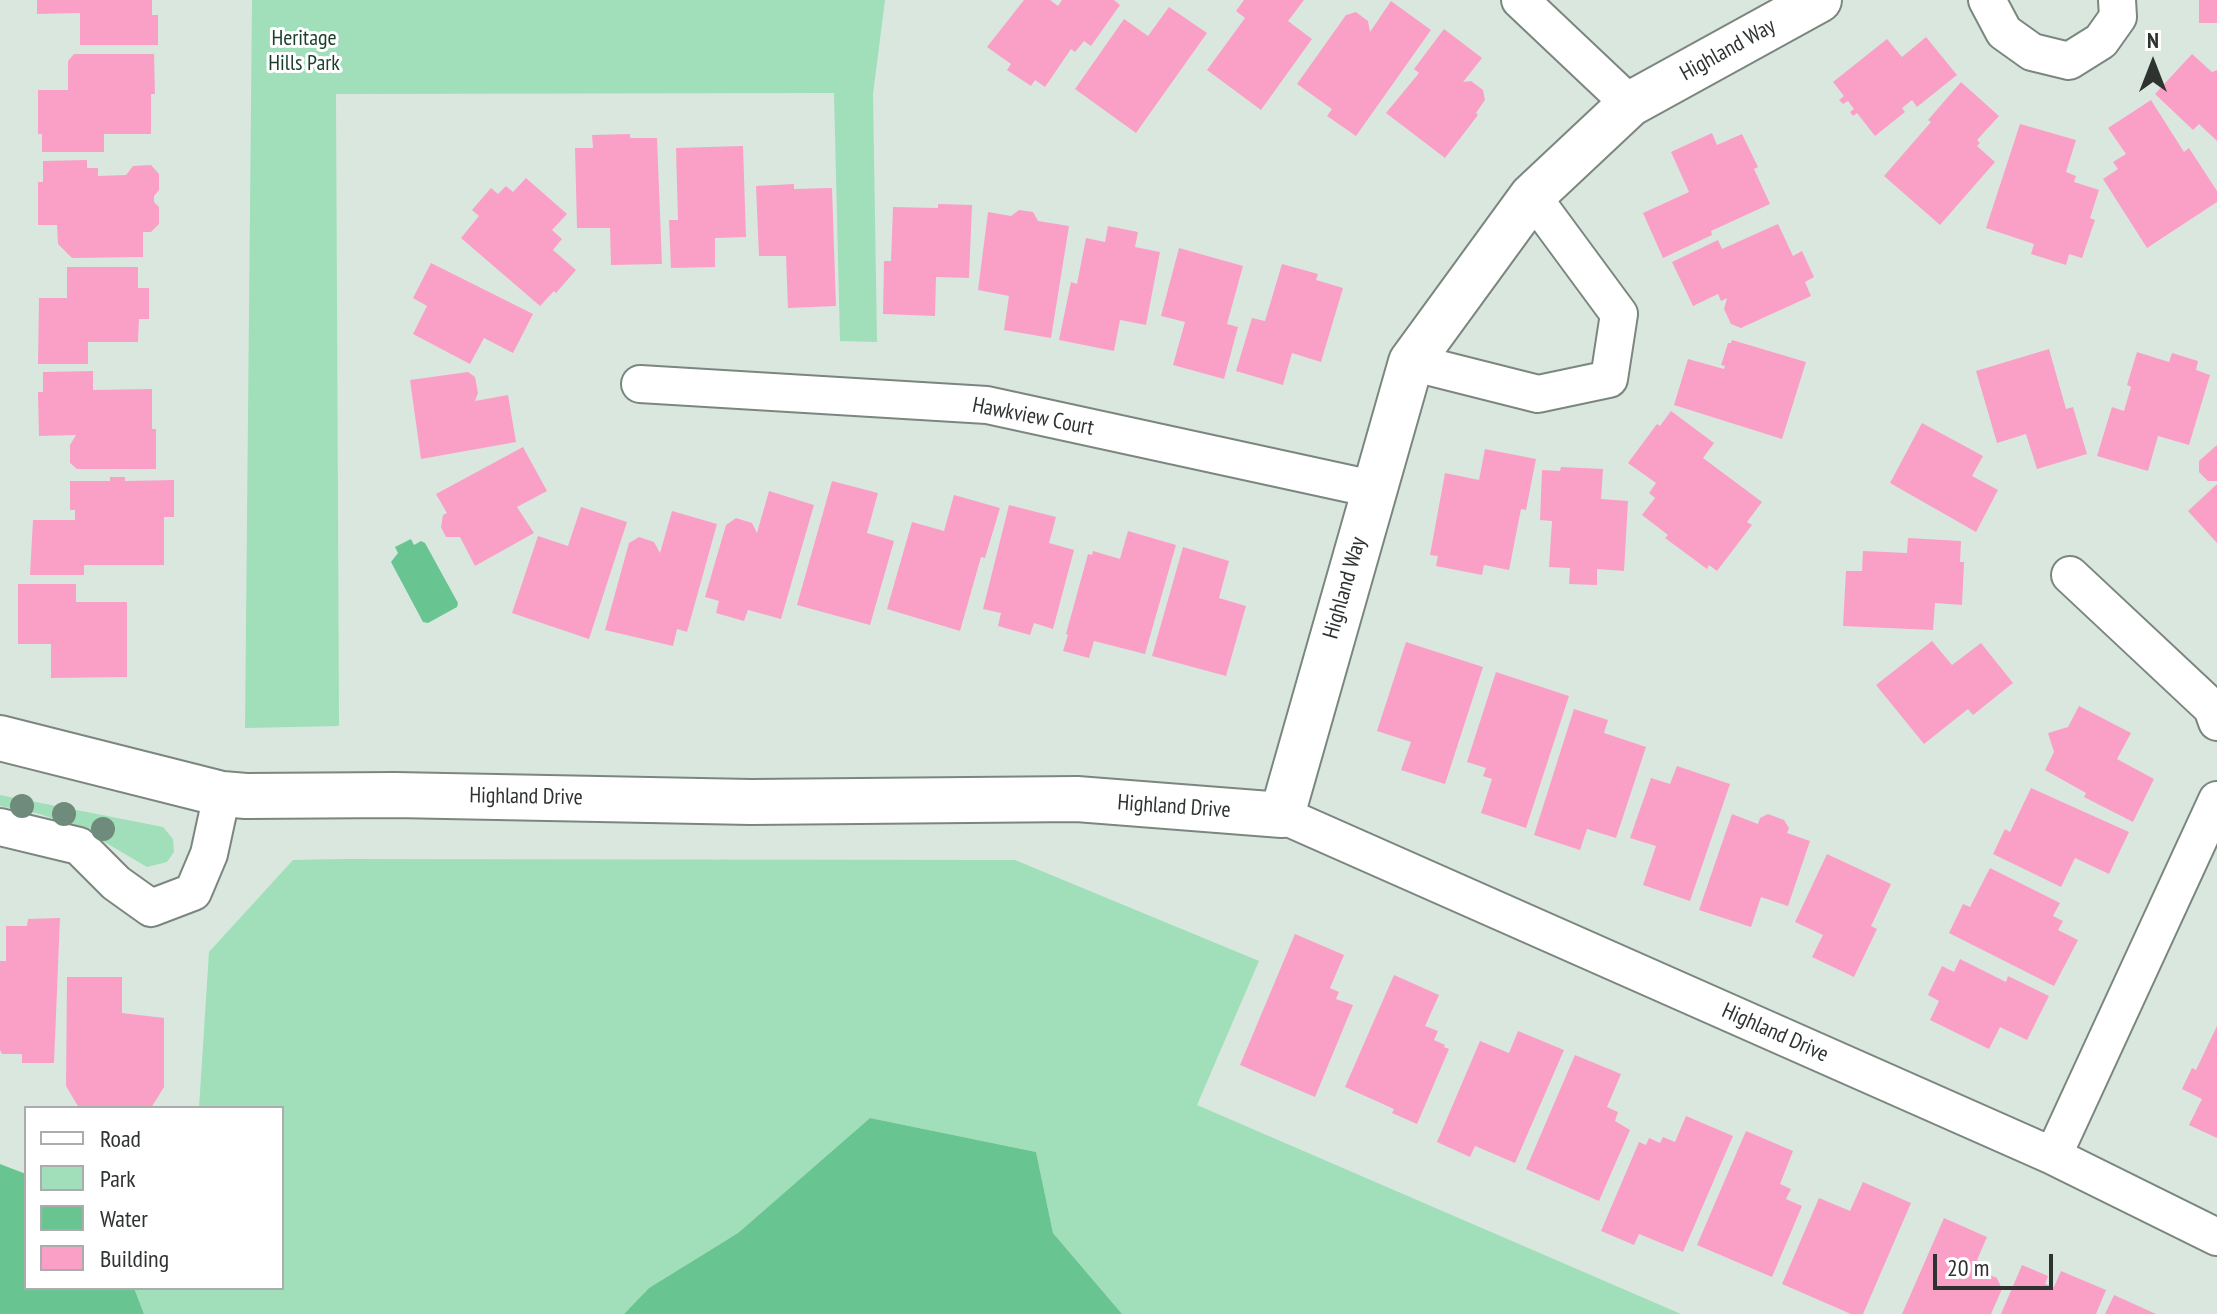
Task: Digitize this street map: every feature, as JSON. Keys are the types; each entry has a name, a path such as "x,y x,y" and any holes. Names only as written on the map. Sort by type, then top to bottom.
{"street":[{"path":"1520,0 1630,104"},
{"name":"Highland Way","path":"1282,815 1411,362 1532,196 1630,104 1819,0"},
{"path":"1987,0 2004,32 2013,39 2032,52 2069,61 2101,41 2118,17 2117,0"},
{"path":"1411,362 1538,394 1609,379 1619,314 1532,196"},
{"name":"Hawkview Court","path":"640,384 987,405 1373,489"},
{"path":"2070,575 2212,708 2217,722"},
{"name":"Highland Drive","path":"0,738 222,794 751,802 1077,799 1282,815 2053,1156 2217,1237"},
{"path":"0,827 79,846 116,883 151,908 193,892 209,854 222,794"},
{"path":"2053,1156 2217,800"}],"green space":[{"name":"Heritage Hills Park","path":"252,0 885,0 873,94 877,342 840,341 834,93 336,94 339,726 245,728"},
{"path":"0,795 163,827 173,839 174,852 167,862 147,867 84,830 40,814 0,806"},
{"path":"293,860 1015,860 1259,961 1197,1105 1681,1314 1122,1314 1053,1233 1036,1152 870,1118 738,1233 649,1288 624,1314 144,1314 135,1290 284,1290 284,1106 199,1106 209,952"}],"water":[{"path":"411,539 414,545 421,541 425,543 458,603 457,607 428,623 423,622 391,562 398,553 395,547"},
{"path":"870,1118 1036,1152 1053,1233 1122,1314 624,1314 649,1288 738,1233"},
{"path":"0,1164 24,1173 24,1290 135,1290 144,1314 0,1314"}],"building":[{"path":"37,0 152,0 152,15 158,15 158,45 80,45 80,13 37,14"},
{"path":"1024,0 1050,0 1058,6 1062,0 1114,0 1120,5 1091,46 1084,41 1075,52 1071,49 1045,87 1035,80 1031,86 1007,70 1011,64 987,47"},
{"path":"1244,0 1304,0 1288,21 1312,39 1261,110 1207,70 1245,18 1236,11"},
{"path":"2199,0 2217,0 2217,23 2199,23"},
{"path":"1391,1 1431,30 1356,136 1327,116 1332,109 1297,84 1346,15 1356,12 1368,21 1370,32"},
{"path":"1169,7 1207,33 1136,133 1075,89 1124,19 1148,36"},
{"path":"1444,29 1482,58 1463,82 1471,81 1483,90 1485,100 1476,113 1478,115 1445,158 1386,113 1419,73 1414,69"},
{"path":"1926,37 1957,75 1917,107 1912,100 1902,108 1905,112 1875,136 1857,113 1853,116 1850,112 1854,109 1848,101 1843,104 1839,100 1844,96 1833,82 1887,39 1902,57"},
{"path":"74,54 154,54 155,94 151,94 151,134 104,134 104,152 42,152 42,134 38,134 38,90 68,90 68,61"},
{"path":"2192,54 2212,72 2217,70 2217,141 2199,124 2193,130 2155,94"},
{"path":"1961,82 1999,116 1977,140 1980,143 1977,146 1995,162 1940,225 1884,176"},
{"path":"2151,100 2184,152 2189,148 2217,191 2217,202 2147,248 2103,179 2118,169 2113,162 2126,154 2108,128"},
{"path":"2020,124 2076,140 2066,172 2076,176 2074,182 2099,190 2090,218 2095,220 2082,258 2069,254 2066,265 2031,254 2034,244 1986,228"},
{"path":"1712,133 1717,145 1742,134 1758,167 1754,169 1770,204 1711,231 1712,235 1663,258 1643,213 1689,192 1671,152"},
{"path":"630,134 630,138 657,138 662,264 611,265 610,228 577,228 575,148 593,148 592,135"},
{"path":"743,146 746,237 715,238 715,267 671,268 669,220 678,220 676,148"},
{"path":"87,160 87,168 98,168 98,176 126,175 133,166 151,165 159,174 159,190 154,202 159,207 159,224 151,232 143,232 143,257 72,258 58,244 57,225 38,225 38,182 43,182 43,161"},
{"path":"526,178 567,214 552,230 562,239 553,250 576,270 540,306 461,238 479,216 472,210 491,188 498,194 506,186 513,192"},
{"path":"794,184 794,189 832,188 836,306 788,308 786,256 759,256 756,186"},
{"path":"938,204 972,205 969,278 936,277 935,316 883,314 884,261 891,261 893,207 938,208"},
{"path":"1019,210 1033,212 1038,221 1069,226 1051,338 1004,330 1009,296 978,290 988,212 1011,216"},
{"path":"1778,224 1793,256 1802,251 1814,277 1805,282 1811,296 1741,328 1731,324 1724,309 1727,298 1721,301 1718,294 1693,306 1672,262 1718,240 1722,249"},
{"path":"1108,226 1138,232 1135,247 1160,252 1146,325 1120,320 1114,351 1059,340 1071,282 1077,284 1086,238 1105,242"},
{"path":"1179,248 1243,266 1227,324 1238,327 1224,379 1173,365 1185,322 1161,316"},
{"path":"431,263 533,314 513,353 484,338 470,364 413,334 427,306 413,298"},
{"path":"1282,264 1318,274 1316,280 1343,288 1321,362 1292,353 1283,385 1236,371 1252,318 1265,321"},
{"path":"67,267 138,267 138,288 149,288 149,319 139,319 138,342 88,342 88,364 38,364 39,298 67,298"},
{"path":"1732,340 1806,362 1782,439 1674,405 1688,359 1724,369 1725,366 1721,365 1728,343"},
{"path":"2049,349 2066,409 2073,407 2087,454 2037,469 2026,434 1997,443 1976,371"},
{"path":"2137,352 2169,362 2172,353 2198,361 2196,370 2210,375 2189,445 2158,436 2148,471 2097,456 2112,407 2124,411 2131,387 2127,385"},
{"path":"93,371 93,390 152,389 156,469 77,469 70,463 70,445 76,435 39,436 38,392 43,392 43,372"},
{"path":"468,372 475,377 478,393 475,401 508,395 516,442 421,459 410,380"},
{"path":"1671,411 1714,443 1703,458 1762,502 1747,522 1752,525 1717,571 1709,565 1707,569 1665,538 1668,535 1642,515 1655,498 1649,493 1656,483 1628,463 1657,424 1660,426"},
{"path":"1922,423 1983,456 1972,476 1998,490 1976,532 1890,483"},
{"path":"2217,445 2217,481 2208,481 2199,472 2199,461"},
{"path":"523,447 547,491 517,507 534,533 475,566 460,537 446,537 441,527 443,515 447,513 436,494"},
{"path":"1485,449 1536,459 1526,510 1521,509 1509,570 1484,565 1482,575 1436,566 1438,556 1430,555 1445,473 1479,480"},
{"path":"1561,467 1603,469 1601,499 1628,501 1624,571 1597,569 1597,585 1569,584 1570,568 1549,567 1552,521 1540,520 1542,470 1560,471"},
{"path":"110,477 125,477 125,481 174,480 174,517 164,517 164,565 84,565 84,575 30,575 33,520 75,520 75,510 70,510 70,481 110,481"},
{"path":"832,481 878,493 867,533 894,541 870,625 797,605"},
{"path":"2217,484 2217,543 2188,511"},
{"path":"769,491 814,505 781,619 748,610 744,621 716,613 719,601 705,597 726,525 736,518 752,523 757,533"},
{"path":"954,495 1000,508 985,558 981,557 960,631 887,609 912,522 944,531"},
{"path":"1009,505 1056,517 1049,543 1074,550 1053,629 1034,623 1030,635 998,626 1001,613 983,609"},
{"path":"581,507 627,522 589,639 512,613 538,536 568,546"},
{"path":"672,511 717,524 687,632 677,629 673,646 605,630 629,543 639,537 654,542 660,553"},
{"path":"1128,531 1176,545 1145,654 1094,641 1089,658 1063,651 1088,554 1092,555 1093,551 1120,559"},
{"path":"1908,538 1961,541 1960,562 1964,562 1962,605 1935,603 1933,630 1843,626 1846,571 1862,571 1863,551 1907,553"},
{"path":"1183,547 1229,561 1219,598 1246,606 1226,676 1152,656"},
{"path":"18,584 76,584 76,602 127,602 127,677 51,678 51,644 18,644"},
{"path":"1932,641 1952,665 1981,643 2013,683 1973,715 1968,709 1924,744 1876,685"},
{"path":"1406,642 1483,667 1445,784 1401,770 1411,742 1377,731"},
{"path":"1496,672 1569,696 1526,828 1481,813 1492,779 1483,776 1486,768 1467,762"},
{"path":"2079,706 2131,733 2117,759 2154,779 2133,822 2084,797 2086,793 2045,770 2054,752 2048,733 2068,727"},
{"path":"1574,709 1608,720 1604,733 1646,747 1616,838 1587,829 1580,850 1534,835"},
{"path":"1677,766 1730,784 1690,901 1643,885 1656,846 1630,838 1651,778 1670,784"},
{"path":"2031,788 2129,832 2109,874 2075,858 2061,887 1993,854 2005,829 2010,832"},
{"path":"1732,814 1758,824 1760,818 1768,814 1784,820 1789,828 1787,833 1810,841 1788,906 1761,897 1751,927 1699,910"},
{"path":"1827,854 1891,884 1871,926 1877,929 1854,977 1812,957 1823,935 1795,922"},
{"path":"1990,868 2060,903 2053,916 2063,921 2058,930 2078,940 2054,986 1949,933 1963,904 1970,907"},
{"path":"60,918 54,1063 22,1063 22,1054 2,1054 0,1050 0,961 6,961 6,926 27,926 28,919"},
{"path":"1295,934 1344,955 1330,988 1339,992 1336,999 1353,1005 1315,1097 1240,1065"},
{"path":"1960,959 2006,982 2008,976 2049,996 2027,1040 2000,1027 1989,1049 1930,1020 1939,1001 1928,995 1942,966 1954,972"},
{"path":"1394,975 1439,995 1425,1026 1438,1031 1434,1040 1449,1049 1417,1124 1392,1113 1394,1109 1345,1087"},
{"path":"67,977 122,977 122,1013 164,1018 164,1087 152,1106 78,1106 66,1086"},
{"path":"2217,1026 2217,1138 2189,1125 2202,1099 2182,1089 2192,1068 2196,1070"},
{"path":"1518,1031 1564,1050 1515,1163 1475,1146 1470,1157 1437,1142 1480,1041 1509,1053"},
{"path":"1575,1055 1621,1074 1607,1107 1618,1112 1615,1121 1630,1130 1599,1201 1526,1169"},
{"path":"1686,1116 1733,1136 1683,1252 1639,1234 1634,1245 1601,1231 1639,1142 1646,1145 1649,1138 1660,1143 1663,1137 1675,1142"},
{"path":"1746,1131 1793,1151 1780,1184 1791,1189 1786,1199 1802,1206 1772,1277 1697,1245"},
{"path":"1863,1182 1911,1203 1863,1314 1851,1314 1782,1284 1819,1198 1850,1211"},
{"path":"1944,1218 1987,1237 1977,1260 1991,1266 1988,1274 1997,1278 2002,1289 1991,1314 1902,1314"},
{"path":"2022,1265 2048,1276 2045,1284 2054,1287 2061,1271 2106,1290 2096,1314 2001,1314"},
{"path":"2114,1295 2156,1314 2105,1314"}]}
